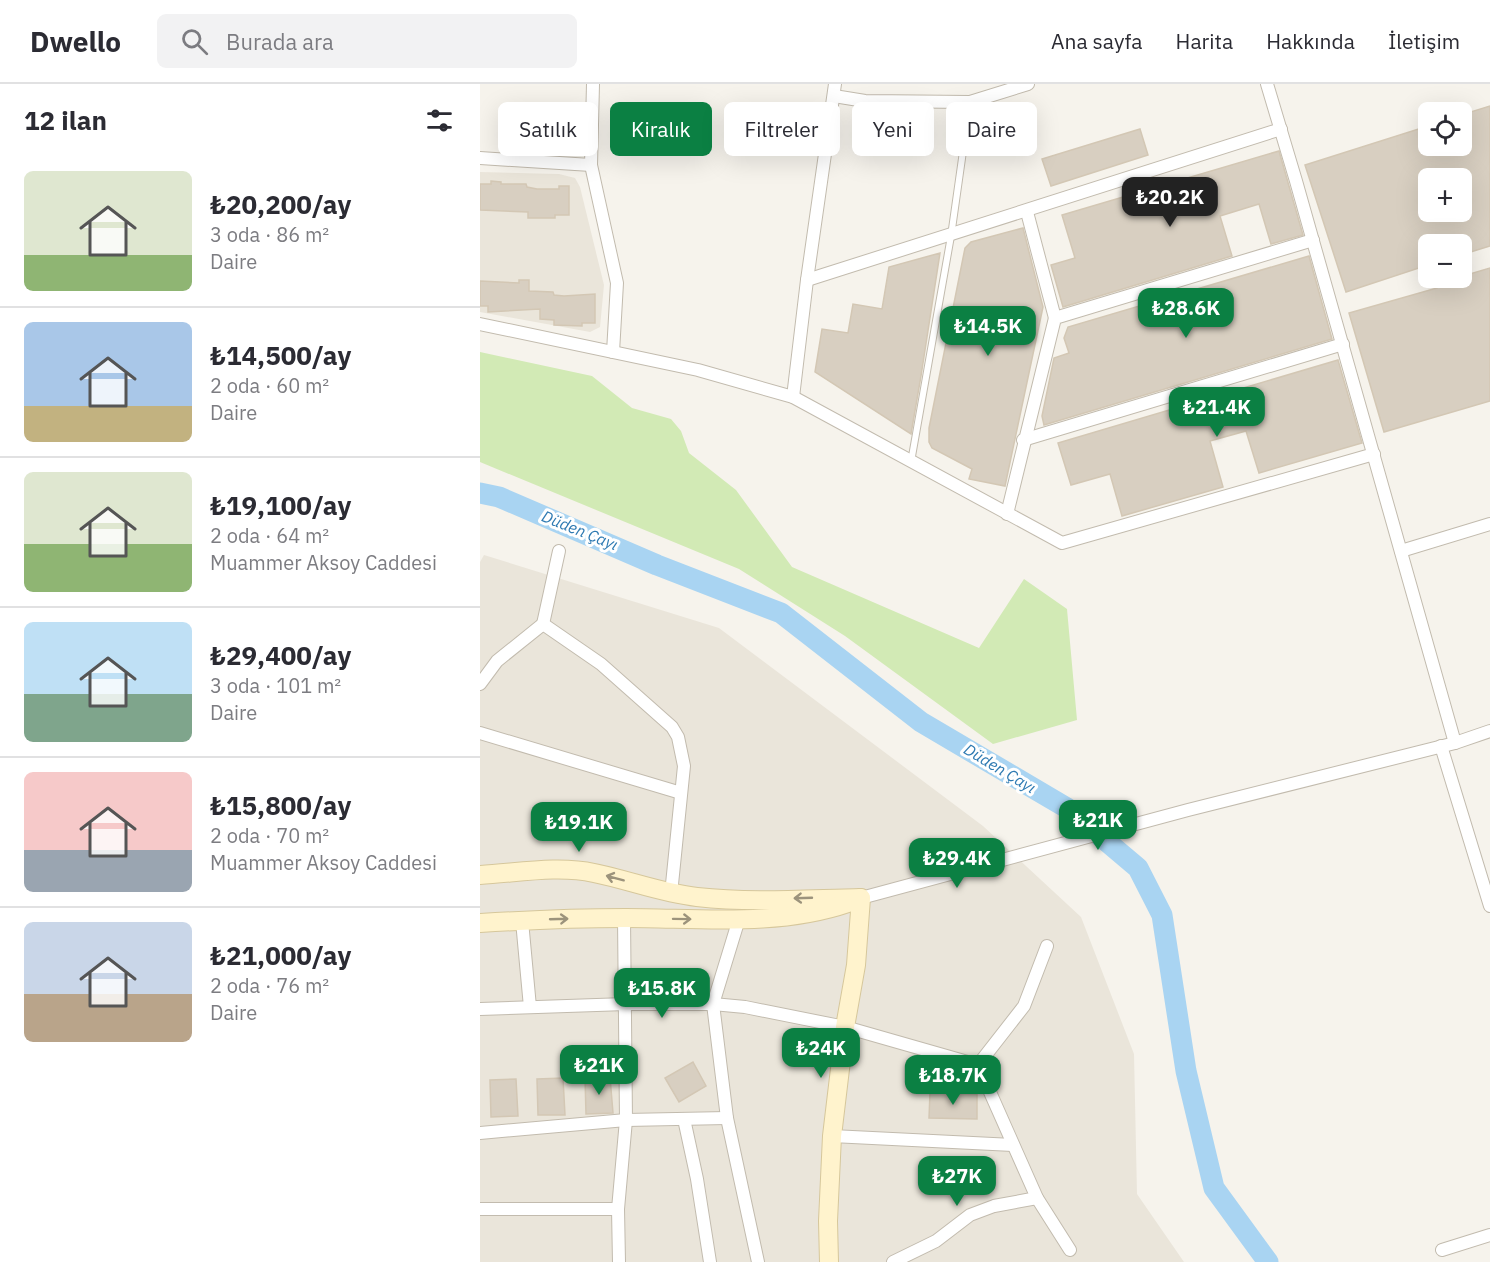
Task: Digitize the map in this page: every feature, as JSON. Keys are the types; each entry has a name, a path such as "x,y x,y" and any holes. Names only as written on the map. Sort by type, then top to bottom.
{"main road":[{"path":"480,875 565,870 593,873 671,894 737,900 861,898"},
{"path":"480,923 624,918 739,919 792,916 824,911 861,898"},
{"path":"829,1262 828,1221 832,1136 845,1027 856,964 861,898"}],"street":[{"path":"593,84 591,165 617,283 613,352"},
{"path":"793,397 834,90 865,101 970,102 1028,84"},
{"path":"1267,84 1455,743"},
{"path":"807,280 1281,129"},
{"path":"480,158 591,165"},
{"path":"1007,514 1023,440 1055,318 1026,212"},
{"path":"1055,318 1313,240"},
{"path":"480,324 698,370 793,397 1062,543 1374,454"},
{"path":"1023,440 1343,344"},
{"path":"1401,551 1490,524"},
{"path":"480,684 497,661 543,624 559,551"},
{"path":"543,624 601,664 672,727 678,738 684,766 671,894"},
{"path":"861,898 1455,743 1490,731"},
{"path":"480,733 681,793"},
{"path":"1442,746 1490,906"},
{"path":"619,1262 618,1209 626,1120 624,918"},
{"path":"739,919 713,1004 727,1118 758,1262"},
{"path":"522,921 530,1007"},
{"path":"978,1065 1024,1006 1047,946"},
{"path":"480,1009 626,1004 745,1006 845,1027 978,1065"},
{"path":"978,1065 1037,1198 1070,1250"},
{"path":"480,1133 626,1120 727,1118"},
{"path":"684,1119 697,1179 710,1262"},
{"path":"832,1136 1013,1145"},
{"path":"893,1262 936,1241 970,1215 994,1206 1037,1198"},
{"path":"480,1209 618,1209"},
{"path":"1442,1250 1490,1235"}],"lane":[{"path":"911,462 951,236 962,156"}],"shaded area":[{"path":"480,172 559,174 575,178 580,187 604,285 600,327 590,332 480,312"},
{"path":"484,555 719,628 983,826 1081,917 1134,1054 1137,1194 1184,1262 480,1262 480,562"}],"green space":[{"path":"480,352 592,376 632,408 671,419 681,431 689,453 736,490 792,567 979,648 1024,579 1067,609 1077,720 993,744 845,636 739,569 480,462"}],"building":[{"path":"1490,106 1490,246 1472,252 1472,234 1418,234 1418,268 1346,292 1305,165 1418,129 1418,156 1472,156 1472,112"},
{"path":"1140,129 1148,155 1051,186 1042,159"},
{"path":"1279,151 1303,235 1271,244 1259,204 1220,216 1232,256 1063,307 1051,265 1075,258 1062,215"},
{"path":"491,181 501,182 501,184 526,184 527,187 537,189 559,189 559,186 569,186 569,215 555,215 555,218 528,218 528,212 480,210 480,184 491,184"},
{"path":"1023,228 1043,307 1005,486 969,479 972,469 932,448 929,442 929,428 965,248 971,242"},
{"path":"940,253 911,434 815,372 822,329 848,333 853,304 882,309 889,267"},
{"path":"1309,256 1332,339 1044,425 1042,416 1054,358 1069,353 1064,338 1068,327"},
{"path":"1490,268 1490,401 1384,432 1349,313 1437,288 1472,288 1472,273"},
{"path":"519,280 529,280 529,291 553,292 554,295 564,296 595,294 595,323 582,323 582,326 554,325 554,320 540,319 540,309 488,312 488,306 480,306 480,281 519,283"},
{"path":"1338,360 1362,443 1259,473 1246,431 1210,441 1223,487 1122,516 1110,474 1071,485 1058,443"},
{"path":"693,1062 706,1086 679,1102 665,1078"},
{"path":"610,1077 613,1113 586,1114 585,1078"},
{"path":"563,1078 565,1115 538,1115 537,1079"},
{"path":"516,1079 518,1116 491,1117 490,1080"},
{"path":"930,1093 977,1094 977,1119 929,1118"}],"waterway":[{"name":"Düden Çayı","path":"480,493 499,497 657,565 781,613 921,722 1067,808 1138,868 1162,915 1186,1071 1214,1188 1268,1262"}]}
